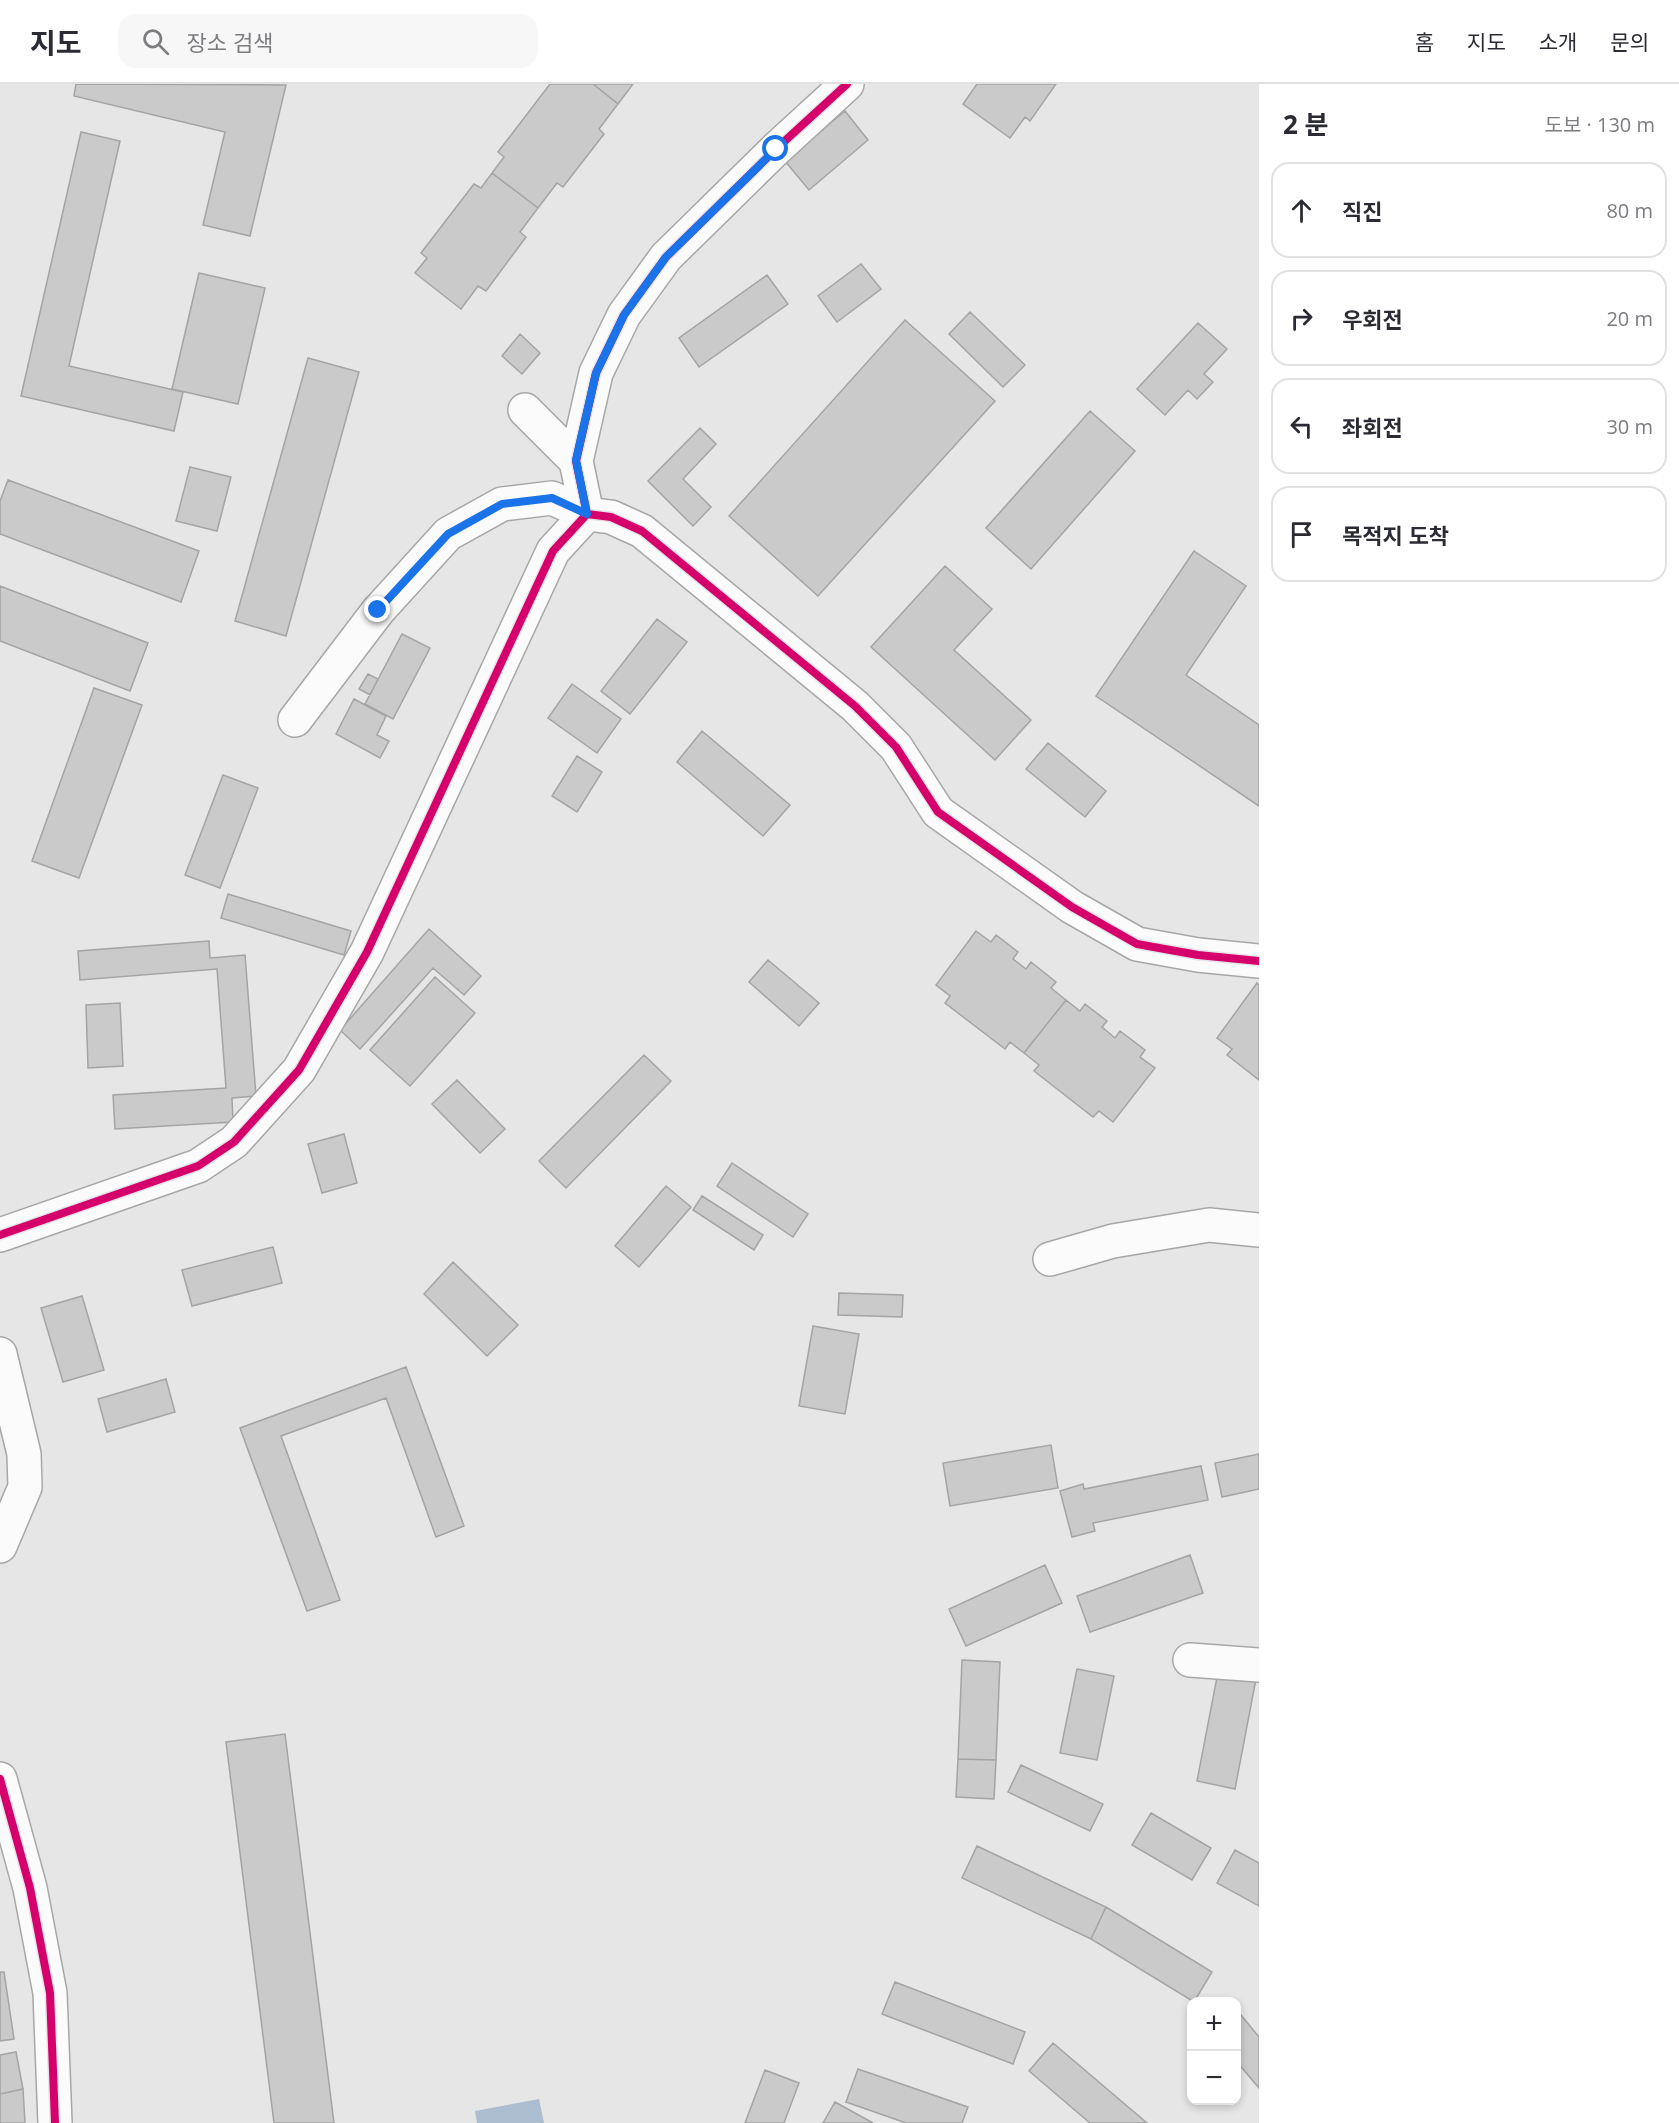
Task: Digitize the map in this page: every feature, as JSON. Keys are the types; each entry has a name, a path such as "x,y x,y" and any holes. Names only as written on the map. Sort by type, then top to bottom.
{"street":[{"path":"587,514 576,460 596,373 624,315 666,257 776,149 847,84"},
{"path":"525,410 576,460"},
{"path":"295,720 378,610 448,534 502,504 552,498 587,514 611,517 642,531 855,706 896,747 938,812 1072,907 1137,944 1198,955 1259,961"},
{"path":"0,1235 198,1166 234,1142 299,1070 367,952 553,550 587,514"},
{"path":"1050,1258 1113,1241 1209,1225 1259,1230"},
{"path":"0,1354 24,1454 25,1487 0,1546"},
{"path":"1190,1660 1259,1665"},
{"path":"0,1779 30,1888 50,1993 55,2123"}],"water":[{"path":"539,2099 544,2123 477,2123 475,2111"}],"building":[{"path":"76,84 286,85 250,236 203,225 225,132 74,96"},
{"path":"550,84 593,84 618,104 599,129 604,134 563,187 557,183 538,208 492,173 504,157 498,152"},
{"path":"593,84 633,84 618,104"},
{"path":"977,84 1056,84 1030,121 1025,117 1010,138 963,104"},
{"path":"845,111 868,140 809,190 785,161"},
{"path":"81,132 120,141 69,366 183,392 174,431 21,396"},
{"path":"492,173 538,208 520,232 526,237 486,291 478,286 461,309 415,273 427,258 421,253 474,184 481,188"},
{"path":"861,264 881,289 837,322 818,296"},
{"path":"199,273 265,288 238,404 172,389"},
{"path":"767,275 788,304 699,367 679,338"},
{"path":"970,312 1025,365 1003,387 949,334"},
{"path":"905,320 995,401 818,596 729,516"},
{"path":"1198,323 1227,349 1204,374 1213,382 1197,399 1188,390 1165,415 1137,389"},
{"path":"520,334 540,353 522,374 502,356"},
{"path":"308,358 359,372 286,636 235,621"},
{"path":"1090,411 1135,451 1031,569 986,528"},
{"path":"700,428 716,444 683,479 711,507 693,526 648,481"},
{"path":"190,467 231,477 217,531 176,521"},
{"path":"8,480 199,551 181,602 0,534 0,501"},
{"path":"1194,551 1246,586 1186,675 1259,725 1259,806 1096,696"},
{"path":"945,566 992,609 954,650 1031,720 995,760 871,647"},
{"path":"0,586 148,643 130,691 0,641"},
{"path":"657,619 687,642 630,714 601,691"},
{"path":"402,634 430,648 393,719 365,704"},
{"path":"368,674 378,679 370,695 359,689"},
{"path":"572,684 621,719 597,753 548,718"},
{"path":"94,688 142,705 79,878 32,861"},
{"path":"354,699 386,716 377,735 389,741 380,758 336,734"},
{"path":"702,731 790,805 763,836 677,762"},
{"path":"1048,743 1106,791 1085,817 1026,769"},
{"path":"577,756 602,772 577,812 552,796"},
{"path":"223,775 258,788 220,888 185,875"},
{"path":"228,894 351,931 344,955 221,918"},
{"path":"429,929 481,976 464,995 433,968 360,1049 340,1030"},
{"path":"976,931 991,942 996,935 1018,952 1013,959 1026,969 1031,962 1056,982 1051,988 1066,1000 1024,1053 1010,1042 1005,1049 945,1003 950,996 936,985"},
{"path":"209,941 210,958 245,955 256,1096 232,1098 233,1122 115,1129 113,1095 226,1088 217,969 80,980 78,951"},
{"path":"768,960 819,1003 799,1026 749,982"},
{"path":"435,977 475,1013 410,1086 370,1050"},
{"path":"1257,983 1259,985 1259,1080 1227,1055 1232,1049 1217,1038"},
{"path":"1066,1000 1080,1011 1085,1004 1107,1021 1102,1027 1115,1038 1120,1031 1145,1050 1140,1057 1155,1068 1113,1122 1099,1111 1093,1117 1034,1071 1039,1065 1024,1053"},
{"path":"120,1003 123,1066 88,1068 86,1005"},
{"path":"644,1055 671,1081 566,1188 539,1161"},
{"path":"457,1080 505,1129 480,1153 432,1104"},
{"path":"344,1134 357,1183 322,1193 308,1144"},
{"path":"732,1163 808,1214 793,1237 717,1186"},
{"path":"666,1186 691,1207 639,1267 615,1246"},
{"path":"702,1196 763,1235 754,1250 693,1210"},
{"path":"273,1247 282,1283 192,1306 182,1270"},
{"path":"453,1262 518,1325 487,1356 424,1294"},
{"path":"839,1293 903,1295 902,1317 838,1315"},
{"path":"82,1296 104,1370 63,1382 41,1308"},
{"path":"813,1326 859,1334 845,1414 799,1406"},
{"path":"406,1367 464,1526 436,1537 386,1398 281,1436 340,1600 307,1611 240,1428"},
{"path":"166,1379 175,1412 107,1432 98,1399"},
{"path":"1051,1445 1058,1488 950,1506 943,1463"},
{"path":"1259,1454 1259,1489 1222,1497 1215,1463"},
{"path":"1201,1466 1208,1500 1093,1523 1095,1531 1072,1537 1060,1491 1083,1484 1084,1489"},
{"path":"1190,1555 1203,1593 1090,1632 1077,1596"},
{"path":"1045,1565 1062,1603 966,1646 949,1609"},
{"path":"962,1660 1000,1662 996,1760 958,1759"},
{"path":"1077,1669 1114,1676 1097,1760 1060,1753"},
{"path":"1218,1672 1256,1679 1235,1789 1197,1781"},
{"path":"285,1734 334,2123 274,2123 226,1742"},
{"path":"958,1759 996,1760 994,1799 956,1797"},
{"path":"1021,1765 1103,1804 1090,1831 1008,1792"},
{"path":"1151,1813 1211,1848 1192,1880 1132,1845"},
{"path":"977,1846 1106,1907 1091,1939 962,1878"},
{"path":"1235,1850 1259,1863 1259,1906 1217,1883"},
{"path":"1106,1907 1212,1972 1197,1997 1187,1998 1091,1939"},
{"path":"0,1972 4,1972 14,2039 0,2041"},
{"path":"895,1982 1025,2032 1013,2064 882,2014"},
{"path":"1241,2015 1259,2037 1259,2088 1241,2067"},
{"path":"1053,2043 1147,2123 1090,2123 1029,2071"},
{"path":"16,2052 23,2089 0,2094 0,2055"},
{"path":"858,2069 968,2107 962,2123 906,2123 846,2102"},
{"path":"765,2070 799,2083 784,2123 745,2123"},
{"path":"23,2089 25,2123 0,2123 0,2094"},
{"path":"835,2102 873,2123 823,2123"}],"cycle path":[{"path":"587,514 576,461 596,373 624,315 666,257 776,149 847,84"},
{"path":"0,1235 198,1166 234,1142 299,1070 367,952 553,551 587,514 611,517 642,531 855,706 896,747 938,812 1072,907 1137,944 1198,955 1259,961"},
{"path":"0,1779 30,1888 50,1993 55,2123"}],"route":[{"path":"378,610 448,534 502,504 552,498 587,514 576,460 596,373 624,315 666,257 776,149"}]}
